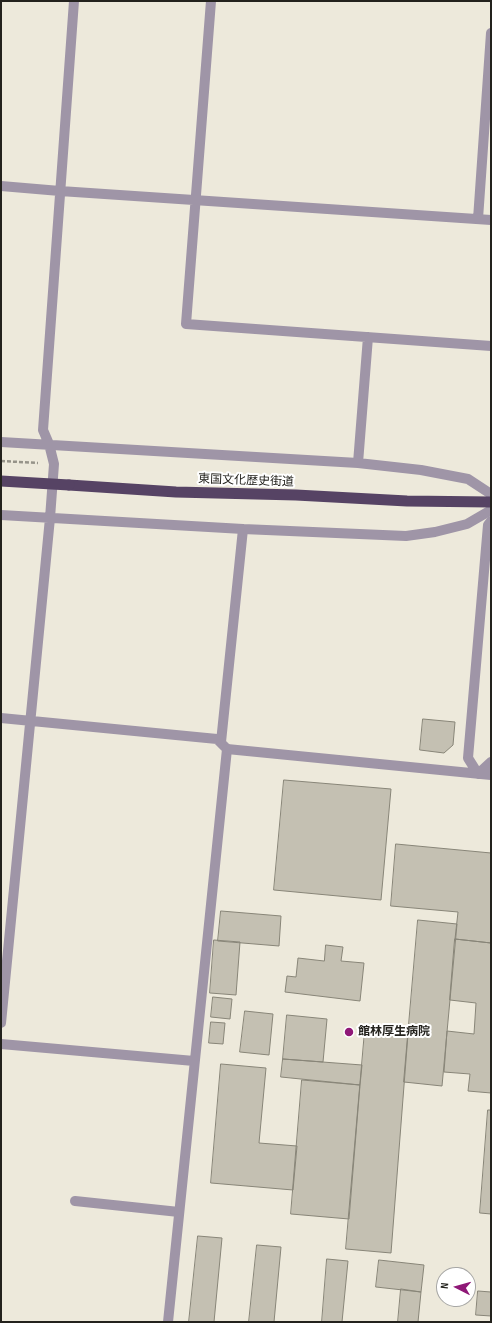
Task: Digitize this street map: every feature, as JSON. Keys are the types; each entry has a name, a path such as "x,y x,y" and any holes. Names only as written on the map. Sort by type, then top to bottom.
{"highway":[{"name":"東国文化歴史街道","path":"1,481 176,492 296,495 407,501 491,502"}],"street":[{"path":"1,1023 31,721 54,464 49,444 43,430 74,1"},
{"path":"211,1 186,324 491,346"},
{"path":"478,219 491,33"},
{"path":"1,186 491,220"},
{"path":"358,463 368,337"},
{"path":"1,442 358,463 421,470 468,479 491,494"},
{"path":"1,515 243,529 406,536 436,532 467,524 491,510"},
{"path":"478,774 468,758 488,525 491,521"},
{"path":"168,1322 224,745 243,529"},
{"path":"1,718 217,739 224,745 491,775"},
{"path":"478,774 491,762"},
{"path":"1,1044 194,1061"},
{"path":"76,1201 179,1212"}],"path":[{"path":"1,461 54,464"}],"building":[{"path":"423,719 455,722 453,745 444,753 420,750"},
{"path":"284,780 391,789 381,900 274,890"},
{"path":"396,844 491,853 491,943 455,939 458,912 391,906"},
{"path":"221,911 281,916 279,946 218,941"},
{"path":"418,920 457,924 442,1086 404,1082"},
{"path":"455,939 491,943 491,1093 468,1091 470,1074 444,1072 447,1031 474,1034 476,1003 450,1000"},
{"path":"214,940 240,942 236,995 210,993"},
{"path":"326,945 343,947 341,961 364,963 360,1001 285,992 287,976 296,977 298,958 324,961"},
{"path":"213,997 232,999 230,1019 211,1017"},
{"path":"245,1011 273,1014 269,1055 240,1052"},
{"path":"287,1015 327,1019 323,1062 283,1059"},
{"path":"211,1022 225,1023 223,1044 209,1043"},
{"path":"365,1030 408,1034 391,1253 346,1249"},
{"path":"283,1059 362,1065 360,1085 281,1077"},
{"path":"221,1064 266,1068 259,1143 297,1146 293,1190 211,1183"},
{"path":"302,1080 360,1085 349,1219 291,1214"},
{"path":"488,1110 491,1110 491,1214 480,1213"},
{"path":"198,1236 222,1238 214,1322 189,1322"},
{"path":"257,1245 281,1247 274,1322 249,1322"},
{"path":"327,1259 348,1261 342,1322 322,1322"},
{"path":"379,1260 424,1265 421,1292 376,1287"},
{"path":"401,1289 421,1292 418,1322 398,1322"},
{"path":"478,1291 491,1292 491,1316 476,1315"}],"place":[{"name":"館林厚生病院","path":"349,1032"}]}
